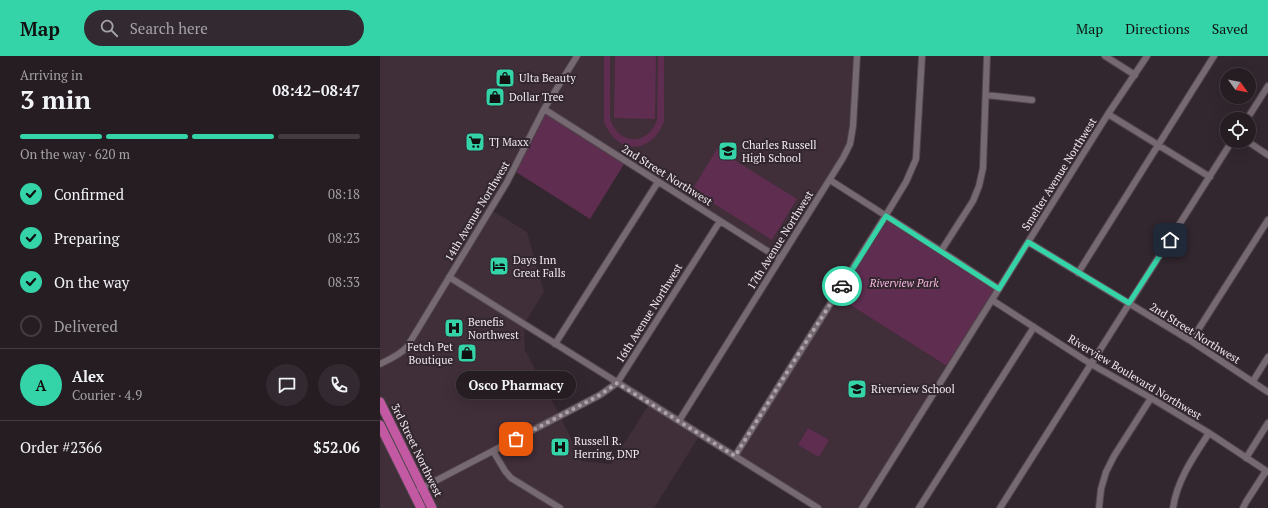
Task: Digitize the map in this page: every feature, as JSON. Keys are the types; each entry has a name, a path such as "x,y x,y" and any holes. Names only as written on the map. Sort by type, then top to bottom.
{"highway":[{"name":"3rd Street Northwest","path":"380,402 432,508"},
{"name":"3rd Street Northwest","path":"380,425 421,508"}],"street":[{"name":"14th Avenue Northwest","path":"380,364 403,351 407,347 507,182 544,109 576,56"},
{"name":"17th Avenue Northwest","path":"679,421 830,180 850,144 853,126 857,56"},
{"path":"735,456 906,182 916,159 922,56"},
{"path":"941,251 972,201 979,186 983,168 987,56"},
{"path":"1105,56 1135,74"},
{"name":"Smelter Avenue Northwest","path":"862,508 1108,114 1147,56"},
{"path":"1078,273 1214,56"},
{"path":"1251,112 1268,86"},
{"path":"986,95 1032,100"},
{"name":"2nd Street Northwest","path":"544,109 780,259"},
{"path":"1108,114 1210,177"},
{"path":"1256,147 1268,155"},
{"path":"1000,508 1228,148"},
{"path":"830,180 999,289"},
{"path":"555,344 658,182"},
{"path":"1191,341 1268,220"},
{"name":"16th Avenue Northwest","path":"413,492 600,395 617,383 720,221"},
{"name":"2nd Street Northwest","path":"1028,242 1191,341 1268,392"},
{"path":"449,277 818,508"},
{"name":"Riverview Boulevard Northwest","path":"992,300 1091,364 1209,433 1267,471"},
{"path":"919,508 1034,327"},
{"path":"1253,381 1268,357"},
{"path":"1099,508 1101,489 1106,472 1114,456 1151,398"},
{"path":"1246,458 1268,423"},
{"path":"1173,508 1178,486 1188,466 1209,433"},
{"path":"493,451 511,478 560,508"},
{"path":"1243,508 1267,471"}],"shaded area":[{"path":"380,56 857,56 850,144 780,259 544,109 490,209 527,232 544,292 524,324 525,350 582,461 611,464 650,403 700,435 654,508 432,508 380,402"},
{"name":"Riverview School","path":"836,296 950,368 862,508 818,508 735,456"},
{"path":"380,425 421,508 380,508"}],"green space":[{"path":"604,56 610,56 610,118 619,134 626,138 633,139 647,135 653,129 657,120 658,56 664,56 664,122 658,133 651,141 643,145 634,147 617,141 610,133 604,122"},
{"path":"615,56 656,56 655,119 614,118"},
{"path":"544,109 626,161 590,219 513,170"},
{"path":"717,149 797,199 772,240 692,190"},
{"name":"Riverview Park","path":"886,215 999,289 950,368 836,296"},
{"path":"808,428 829,440 819,457 798,445"}],"way so far":[{"path":"516,439 600,395 617,383 735,456 842,286"}],"place":[{"name":"Ulta Beauty","path":"505,78"},
{"name":"Dollar Tree","path":"495,97"},
{"name":"TJ Maxx","path":"475,142"},
{"name":"Charles Russell High School","path":"728,151"},
{"name":"Days Inn Great Falls","path":"499,266"},
{"name":"Benefis Northwest","path":"454,328"},
{"name":"Fetch Pet Boutique","path":"467,353"},
{"name":"Riverview School","path":"857,389"},
{"name":"Osco Pharmacy","path":"516,439"},
{"name":"Russell R. Herring, DNP","path":"560,447"}],"route":[{"path":"842,286 886,216 999,289 1028,242 1129,303 1170,240"}]}
